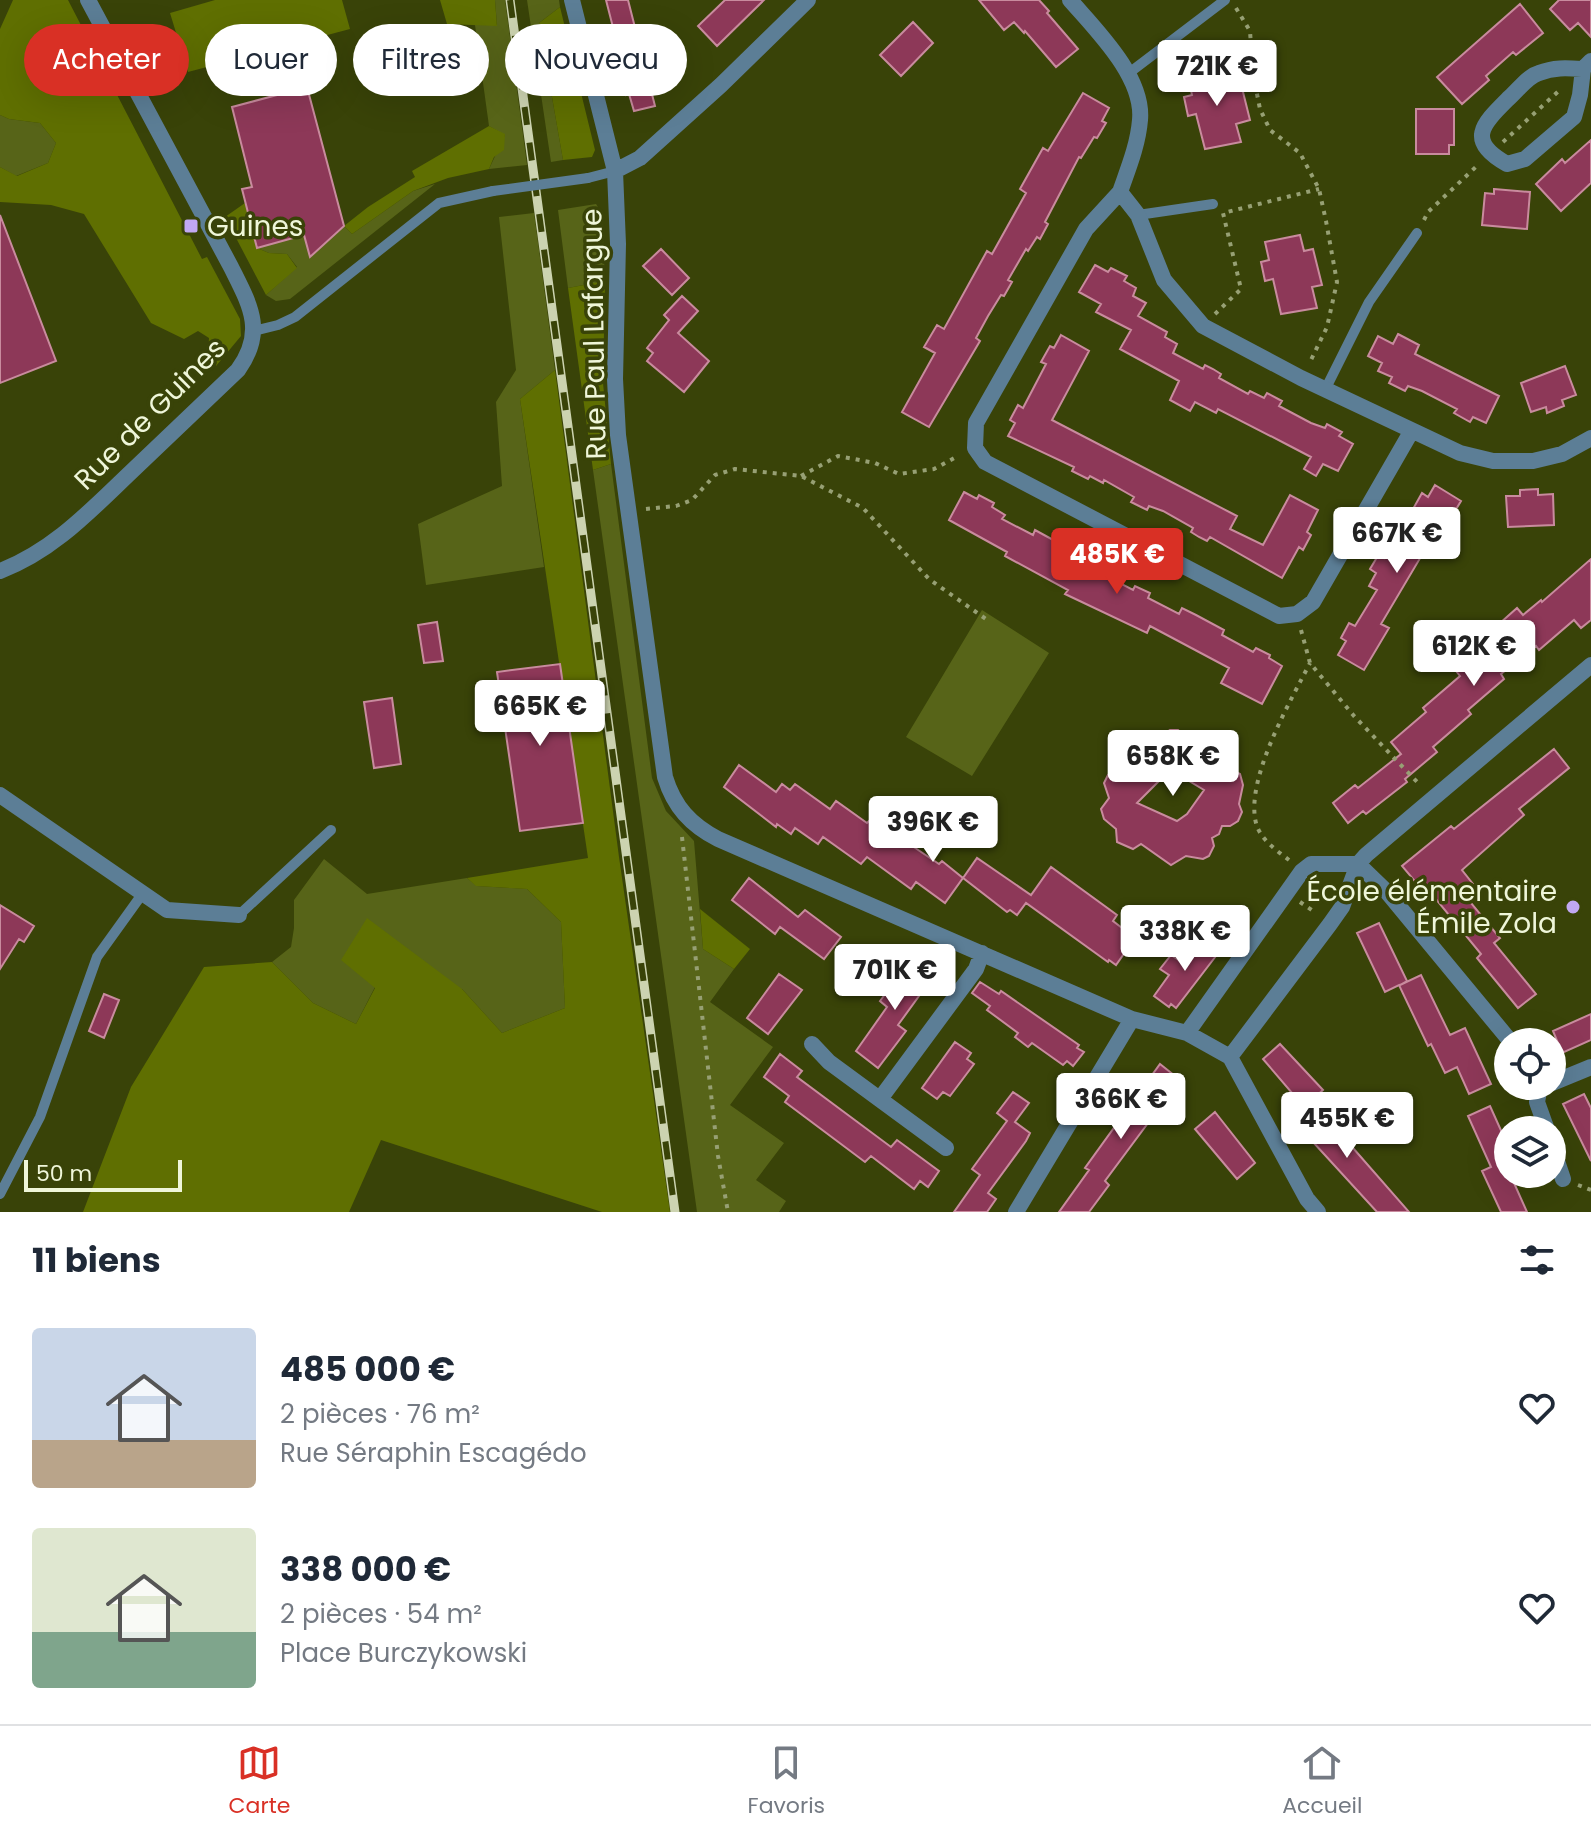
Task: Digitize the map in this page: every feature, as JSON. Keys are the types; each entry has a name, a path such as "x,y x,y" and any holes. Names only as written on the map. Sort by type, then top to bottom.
{"street":[{"name":"Rue de Guines","path":"0,571 33,557 97,505 238,370 250,349 254,331 251,306 88,0"},
{"name":"Rue Paul Lafargue","path":"572,0 615,171 618,435 665,777 679,810"},
{"path":"615,171 640,158 808,0"},
{"path":"1070,0 1129,73 1141,117 1136,144 1120,192 1086,229 976,423 975,448 985,462 1279,616 1297,614 1313,602 1411,432"},
{"path":"1587,65 1574,117 1525,159 1507,164 1489,154 1482,137 1485,121 1535,74 1559,67 1587,65"},
{"path":"1120,192 1138,215 1164,280 1203,326 1301,378 1411,432 1460,453 1493,461 1533,461 1562,454 1591,438"},
{"path":"1230,1057 1342,907 1358,864 1591,665"},
{"path":"0,795 167,910 239,915"},
{"path":"679,810 702,831 718,839 1132,1019 1187,1033 1230,1057 1307,1199 1318,1212"},
{"path":"1187,1033 1286,891 1311,864 1358,864 1387,892 1499,1028"},
{"path":"880,1099 976,969 982,953"},
{"path":"1016,1212 1132,1019"},
{"path":"812,1044 829,1062 946,1148"},
{"path":"1566,1077 1591,1067"}],"lane":[{"path":"1129,73 1228,0"},
{"path":"254,331 295,317 439,203 615,171"},
{"path":"1138,215 1213,204"},
{"path":"1325,390 1369,302 1417,233"},
{"path":"239,915 331,830"},
{"path":"0,1194 40,1117 97,957 143,893"}],"path":[{"path":"1228,0 1250,31 1253,74 1260,109 1270,130 1300,153 1319,189 1337,282 1327,327 1301,378"},
{"path":"1203,326 1241,289 1223,213 1319,189"},
{"path":"801,476 838,456 875,463 899,474 934,469 975,448"},
{"path":"628,511 676,506 692,500 715,475 735,469 801,476 863,508 929,579 986,619"},
{"path":"1297,614 1310,663 1354,716 1432,799"},
{"path":"1302,871 1269,844 1256,823 1256,788 1269,742 1310,663"},
{"path":"679,810 718,1156 728,1212"},
{"path":"1286,891 1330,924"}],"green space":[{"path":"13,0 68,0 80,24 24,24 24,96 118,96 202,259 207,257 240,319 241,336 216,366 208,354 209,338 198,331 184,339 151,323 84,214 51,205 0,202 0,167 17,176 48,163 56,143 40,123 0,115 0,29"},
{"path":"215,0 342,0 350,29 337,32 337,24 205,24 205,67 189,72 189,24 173,24 170,13"},
{"path":"440,0 495,0 497,26 447,24"},
{"path":"495,0 505,0 508,24 505,24 505,96 518,96 527,165 489,169 505,135 489,126 485,96 489,96 489,25 497,25"},
{"path":"527,0 559,0 560,7 539,24 531,24"},
{"path":"560,7 564,24 539,23"},
{"path":"541,96 552,96 563,160 551,162"},
{"path":"552,96 582,96 595,150 592,157 563,160"},
{"path":"0,115 40,123 56,143 48,163 16,176 0,167"},
{"path":"489,126 505,134 504,150 494,157 489,169 448,178 413,191 352,234 344,226 415,177 412,171"},
{"path":"435,184 290,299 276,301 266,295 297,267 287,254 269,253 257,248 304,235 310,256 344,226 352,234 413,191"},
{"path":"245,203 257,248 269,253 287,254 297,268 266,295 225,217"},
{"path":"596,204 602,213 605,281 568,288 558,210"},
{"path":"534,213 555,370 520,399 544,567 426,585 418,524 502,486 496,402 516,370 499,217"},
{"path":"605,281 603,383 611,464 593,470 568,288"},
{"path":"555,370 619,857 670,1212 602,1212 381,1140 349,1212 83,1212 131,1087 204,967 272,962 313,1003 356,1024 375,988 341,960 367,918 462,989 502,1033 565,1008 561,922 527,889 476,886 467,878 588,858 520,399"},
{"path":"611,464 652,778 666,811 694,841 703,949 734,969 710,1002 773,1047 730,1105 784,1143 756,1180 786,1201 779,1212 697,1212 593,470"},
{"path":"982,610 1049,653 972,776 906,737"},
{"path":"324,859 367,894 467,878 477,886 527,889 561,922 565,1008 502,1033 462,989 375,987 356,1024 313,1003 272,962 291,947 294,900"},
{"path":"700,909 750,949 734,969 703,949"}],"building":[{"path":"606,0 628,0 634,24 612,24"},
{"path":"725,0 764,0 717,46 698,26"},
{"path":"979,0 1039,0 1078,49 1056,67 1025,31 1014,22 1004,30"},
{"path":"1559,0 1591,0 1591,37 1578,23 1570,30 1550,9"},
{"path":"1520,4 1543,33 1516,55 1513,52 1486,76 1489,80 1462,104 1437,77"},
{"path":"913,22 933,43 901,76 880,55"},
{"path":"1224,68 1229,87 1241,84 1250,120 1236,124 1241,142 1205,149 1196,114 1188,116 1184,97 1192,95 1188,76"},
{"path":"1083,93 1109,108 1102,121 1106,123 1079,157 1045,222 1048,224 1040,239 1037,237 1028,251 1026,249 1008,280 1012,282 976,338 980,341 929,427 902,412 935,353 924,347 937,325 944,329 987,251 992,254 1026,193 1020,189 1043,148 1048,151"},
{"path":"273,96 309,96 344,226 310,257 304,235 257,248 242,189 252,187 232,107"},
{"path":"630,96 652,96 655,106 634,111"},
{"path":"1416,109 1454,109 1454,145 1449,145 1449,154 1416,154"},
{"path":"1591,140 1591,183 1561,211 1536,184 1562,159 1565,163"},
{"path":"1494,189 1530,192 1527,229 1482,225 1485,193 1494,194"},
{"path":"0,215 56,361 0,383"},
{"path":"1300,235 1304,251 1313,249 1322,285 1312,287 1317,308 1281,314 1273,279 1265,281 1261,262 1269,260 1265,242"},
{"path":"661,249 689,278 672,295 643,266"},
{"path":"1095,265 1127,276 1124,281 1136,288 1133,296 1146,303 1138,316 1167,332 1165,337 1177,344 1173,353 1203,369 1205,365 1213,369 1221,374 1219,378 1248,394 1250,391 1264,398 1267,393 1282,401 1279,406 1311,423 1325,428 1327,424 1342,432 1339,436 1353,444 1338,471 1323,464 1316,476 1304,469 1311,457 1288,445 1218,409 1216,413 1195,402 1190,411 1170,400 1179,381 1120,349 1131,330 1096,312 1101,304 1079,292"},
{"path":"682,296 698,311 678,333 709,361 684,392 647,361 653,353 647,348 669,320 664,315"},
{"path":"1398,334 1419,345 1415,354 1499,396 1486,423 1473,417 1470,422 1454,413 1457,409 1422,391 1408,386 1405,391 1389,383 1392,377 1378,371 1382,363 1368,356 1378,336 1393,344"},
{"path":"1061,335 1089,351 1052,420 1237,516 1230,529 1263,545 1290,495 1318,510 1307,532 1311,535 1303,550 1299,547 1282,578 1210,537 1207,541 1199,537 1191,532 1193,528 1163,511 1149,506 1147,510 1131,502 1134,497 1104,480 1103,483 1090,476 1088,479 1072,471 1074,467 1008,436 1015,423 1010,420 1018,405 1023,408 1046,364 1041,362"},
{"path":"1565,366 1576,395 1562,400 1564,406 1547,413 1546,407 1531,412 1521,383"},
{"path":"1435,485 1461,501 1437,541 1432,538 1381,624 1389,628 1364,670 1338,655 1346,641 1341,638 1349,623 1355,626 1377,590 1369,586 1376,573 1370,569 1379,554 1384,558 1393,544 1399,548 1419,512 1413,509 1422,493 1428,497"},
{"path":"1538,489 1538,495 1553,494 1554,525 1508,527 1506,496 1520,496 1520,490"},
{"path":"964,492 994,503 992,507 1005,515 1002,519 1033,535 1035,530 1077,553 1079,549 1095,557 1092,562 1105,569 1102,574 1133,590 1135,586 1150,593 1148,598 1179,614 1182,608 1196,615 1224,630 1222,635 1253,652 1256,648 1270,655 1269,658 1282,666 1262,704 1221,683 1229,668 1150,626 1147,633 1065,594 1068,590 1005,556 1007,552 949,520"},
{"path":"1591,559 1591,620 1581,628 1574,620 1539,650 1536,646 1501,674 1504,679 1468,710 1471,714 1433,747 1437,752 1405,779 1407,782 1366,814 1363,811 1348,823 1333,803 1355,785 1358,788 1401,754 1391,742 1426,712 1423,708 1460,676 1456,671 1498,637 1499,624 1517,608 1523,615 1542,602"},
{"path":"437,622 443,661 424,663 418,625"},
{"path":"560,664 583,823 520,831 497,672"},
{"path":"392,698 401,764 374,768 364,702"},
{"path":"1170,730 1178,730 1188,746 1195,745 1202,752 1212,747 1221,749 1226,753 1232,770 1240,774 1243,785 1239,804 1242,812 1238,821 1222,826 1219,834 1212,838 1214,846 1209,856 1203,859 1186,856 1171,865 1141,844 1133,849 1117,842 1116,829 1104,819 1101,809 1109,798 1104,783 1108,775 1116,770 1124,771 1128,762 1135,758 1133,750 1136,740 1144,735 1159,737","holes":["1167,773 1184,778 1204,790 1187,814 1177,821 1137,803"]},
{"path":"1554,749 1569,768 1519,809 1524,815 1462,870 1477,889 1466,897 1500,938 1494,943 1536,994 1518,1008 1477,958 1481,954 1422,882 1418,885 1402,866"},
{"path":"739,765 776,792 782,784 790,790 795,784 830,809 836,801 867,823 870,820 885,831 887,829 939,864 942,861 963,878 945,903 916,882 911,889 867,857 861,864 823,837 818,844 795,828 791,834 777,824 776,827 724,787"},
{"path":"977,858 1031,895 1051,867 1117,915 1113,921 1135,938 1116,965 1026,903 1017,915 1010,910 1007,912 963,878"},
{"path":"749,878 798,917 805,910 841,937 824,959 780,927 775,934 732,900"},
{"path":"0,905 34,926 24,942 19,939 0,969"},
{"path":"1379,923 1407,981 1400,985 1421,975 1450,1035 1465,1028 1491,1084 1469,1094 1457,1067 1445,1073 1431,1044 1428,1046 1399,985 1385,992 1357,933"},
{"path":"1204,940 1219,952 1176,1008 1171,1004 1169,1007 1154,996 1169,975 1160,969 1171,955 1180,961 1193,944 1198,948"},
{"path":"913,957 935,974 898,1025 906,1031 878,1068 856,1051 887,1007 880,1001"},
{"path":"779,974 802,990 768,1034 747,1018"},
{"path":"980,982 999,994 1001,991 1079,1045 1077,1048 1084,1052 1073,1066 1067,1061 1063,1065 1032,1043 1028,1047 1015,1037 1018,1033 987,1010 990,1006 972,993"},
{"path":"104,994 119,1000 104,1038 89,1031"},
{"path":"1591,1014 1591,1040 1566,1051 1566,1028 1560,1028"},
{"path":"955,1042 971,1053 967,1059 974,1064 950,1096 943,1092 937,1099 922,1088"},
{"path":"1280,1044 1323,1090 1304,1107 1263,1059"},
{"path":"780,1054 802,1071 797,1077 891,1147 897,1140 939,1171 928,1187 920,1181 914,1189 871,1156 865,1162 785,1102 789,1096 764,1077"},
{"path":"1160,1064 1180,1080 1105,1181 1109,1185 1089,1212 1059,1212 1089,1170 1085,1168"},
{"path":"1013,1092 1029,1103 1015,1122 1030,1133 988,1193 996,1199 987,1212 954,1212 980,1175 972,1169 1007,1121 997,1113"},
{"path":"1584,1094 1591,1108 1591,1161 1563,1104"},
{"path":"1310,1102 1409,1212 1377,1212 1292,1119"},
{"path":"1490,1106 1494,1116 1494,1188 1516,1188 1527,1212 1501,1212 1482,1171 1491,1167 1468,1116"},
{"path":"1215,1112 1255,1163 1237,1179 1195,1129"}],"railway":[{"path":"510,0 675,1212"}],"place":[{"name":"Guines","path":"191,226"},
{"name":"École élémentaire Émile Zola","path":"1573,907"}]}
